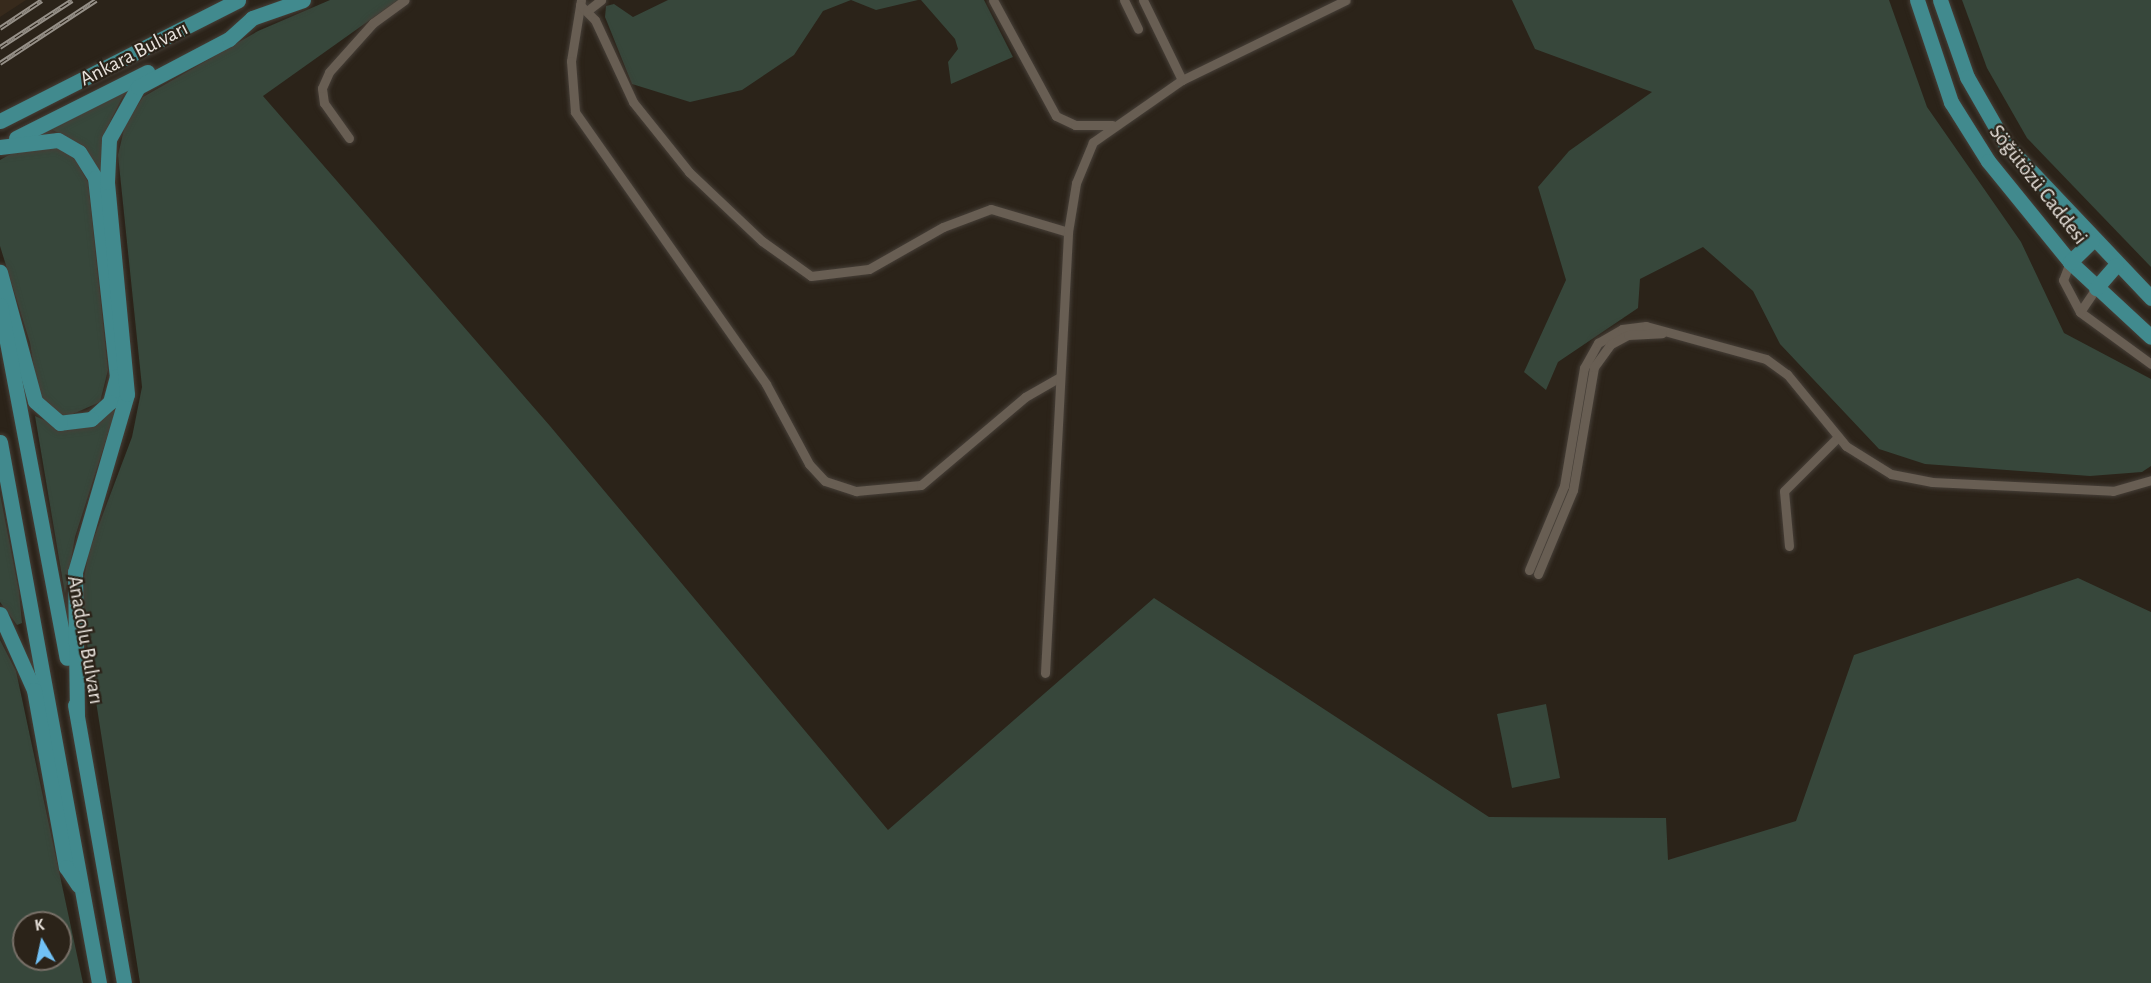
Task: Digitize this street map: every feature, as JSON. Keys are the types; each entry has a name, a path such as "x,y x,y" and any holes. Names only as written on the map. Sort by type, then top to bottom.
{"main road":[{"path":"142,48 218,0"},
{"name":"Ankara Bulvarı","path":"0,121 238,0"},
{"name":"Ankara Bulvarı","path":"0,147 287,0"},
{"path":"77,715 75,572 127,394 107,182 109,139 138,87 229,39 252,18 303,0"},
{"name":"Söğütözü Caddesi","path":"1917,0 1951,102 1988,161 2070,262 2151,337"},
{"name":"Söğütözü Caddesi","path":"1940,0 1967,77 2006,145 2092,241 2151,298"},
{"path":"0,147 57,140 79,152 95,178 117,376 110,402 91,419 60,423 35,401 14,306 0,272"},
{"path":"2070,262 2092,241"},
{"path":"2096,288 2116,265"},
{"name":"Anadolu Bulvarı","path":"0,305 77,715 124,983"},
{"path":"0,442 99,983"},
{"path":"0,614 34,690 66,867 82,892"}],"street":[{"path":"350,138 324,103 322,88 329,72 374,23 405,0"},
{"path":"583,5 601,0"},
{"path":"993,0 1056,116 1076,125 1112,125"},
{"path":"1124,0 1138,29"},
{"path":"1143,0 1182,80"},
{"path":"1045,673 1068,232 1076,183 1093,142 1112,125 1182,80 1346,0"},
{"path":"583,5 633,102 689,172 762,241 811,276 869,269 943,227 991,209 1068,232"},
{"path":"583,5 571,61 575,112 766,384 809,464 825,481 838,490 879,492 921,485 1025,397 1060,377"},
{"path":"2070,262 2063,280 2080,312 2151,364"},
{"path":"2080,312 2096,288"},
{"path":"1534,572 1564,486 1576,401 1591,354 1622,329 1646,326 1766,359 1787,374 1838,437 1864,461 1923,481 2113,491 2151,480"},
{"path":"1789,546 1784,491 1838,437"}],"shaded area":[{"path":"0,0 26,0 0,17"}],"green space":[{"path":"330,0 398,0 263,96 550,426 888,830 1154,598 1489,817 1666,818 1668,860 1796,821 1854,655 2078,578 2151,612 2151,983 140,983 80,599 89,551 132,437 142,387 118,155 125,125 143,97 258,31"},
{"path":"668,0 851,0 823,11 794,55 742,90 690,102 632,84 605,17 606,6 614,4 633,17"},
{"path":"851,0 918,0 876,10"},
{"path":"921,0 984,0 1013,57 951,84 948,62 958,49 955,39"},
{"path":"1512,0 1889,0 1927,107 2021,242 2064,333 2151,379 2151,466 2142,472 2090,476 1925,464 1879,449 1780,344 1753,291 1703,247 1640,279 1638,308 1558,362 1546,390 1524,372 1566,280 1538,187 1569,151 1652,92 1535,49"},
{"path":"1962,0 2151,0 2151,267 2027,138 1987,68"},
{"path":"125,92 105,132 101,182 84,147 51,129"},
{"path":"55,146 72,154 88,182 108,370 100,402 66,417 51,410 38,393 30,343 0,246 0,160 23,147"},
{"path":"124,384 75,537 65,594 35,416 67,430 92,426"},
{"path":"0,494 19,591 22,623 17,625 0,602"},
{"path":"0,640 16,671 68,911 12,911 12,971 72,971 72,932 83,983 0,983"},
{"path":"1546,704 1560,778 1512,788 1497,714"}],"railway":[{"path":"0,28 42,0"},
{"path":"0,47 72,0"},
{"path":"0,63 96,0"}]}
